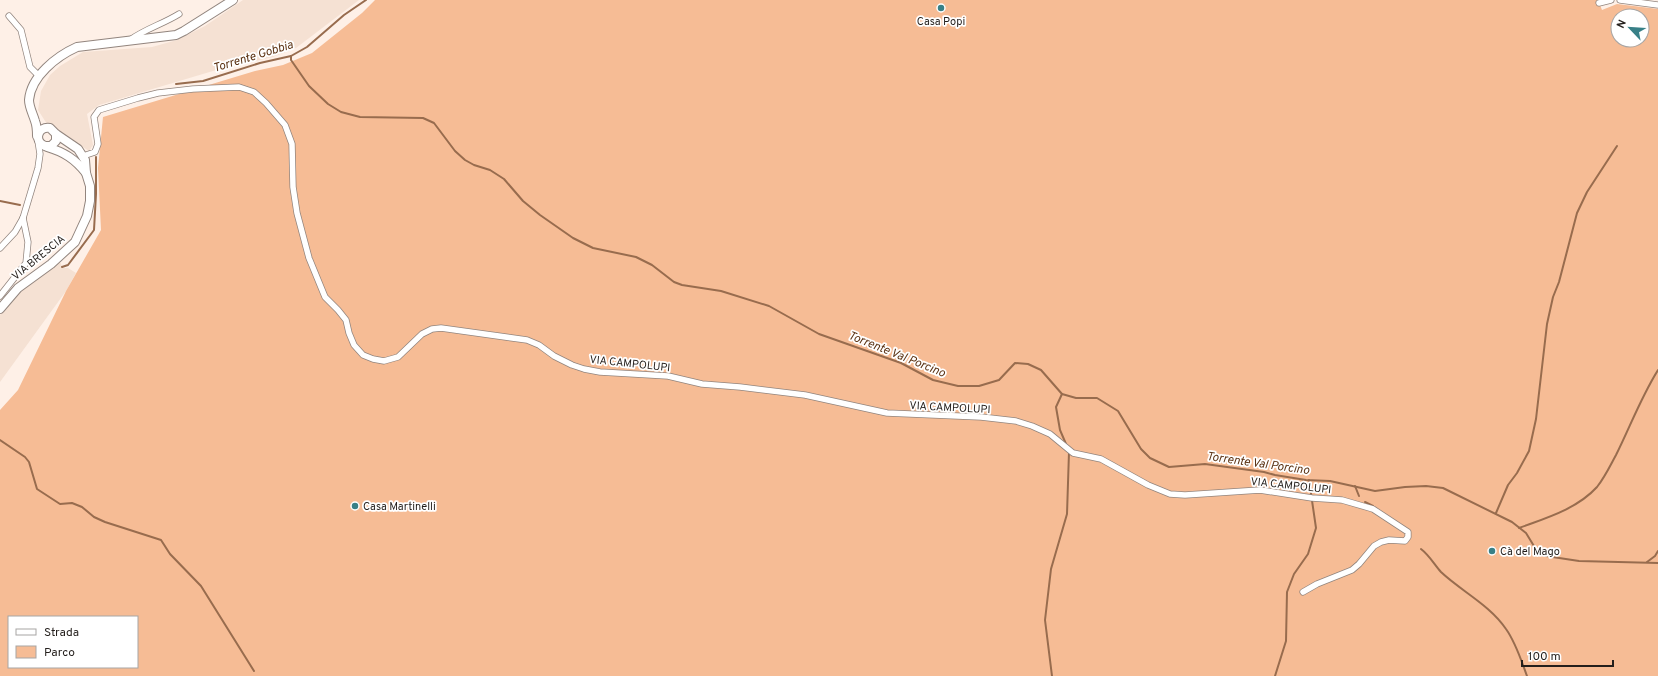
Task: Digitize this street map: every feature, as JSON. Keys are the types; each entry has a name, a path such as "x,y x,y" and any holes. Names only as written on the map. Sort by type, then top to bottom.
{"main road":[{"path":"83,156 65,153 42,145 38,139 36,123 30,108 29,100 39,76 65,52 77,47 176,35 184,32 234,0"},
{"path":"36,123 53,130 56,134 78,149 83,156"},
{"path":"38,139 42,129 48,128"},
{"path":"47,146 54,144 56,141 56,134"},
{"path":"65,153 71,157 86,173"},
{"name":"VIA BRESCIA","path":"0,309 18,288 59,257 75,242 87,216 90,202 90,186 83,156"}],"street":[{"path":"1599,3 1611,0"},
{"path":"1620,0 1658,5"},
{"path":"129,40 137,34 166,22 179,14"},
{"path":"9,16 21,30 30,67 39,76"},
{"name":"VIA CAMPOLUPI","path":"83,156 95,152 98,144 94,117 99,110 138,98 175,91 239,87 254,92 266,103 284,125 292,144 292,187 298,220 309,258 325,297 346,320 354,345 363,355 373,359 384,361 398,357 422,334 432,329 441,328 527,340 539,345 554,356 584,369 600,372 668,376 702,384 805,395 887,413 1016,421 1050,434 1073,454 1101,459 1148,485 1170,494 1184,495 1260,490 1312,498 1342,500 1372,509 1408,532 1406,540 1389,540 1381,542 1374,546 1352,570 1317,584 1303,592"},
{"path":"0,248 3,241 15,232 23,218 34,183 40,154 38,139"},
{"path":"40,154 47,146"},
{"path":"0,296 26,263 28,242 23,218"}],"shaded area":[{"path":"243,0 359,0 296,48 273,57 223,68 99,105 87,114 93,145 89,151 47,124 38,110 41,91 50,75 60,66 83,52 152,47 177,40 205,26"},
{"path":"60,262 63,268 68,268 76,273 66,291 0,382 0,315 23,287"}],"green space":[{"path":"375,0 1598,0 1602,10 1617,4 1650,8 1610,8 1610,48 1650,48 1650,8 1658,9 1658,676 0,676 0,410 18,390 66,291 101,230 98,168 103,117 255,71 283,65 312,53 362,13"}],"waterway":[{"name":"Torrente Gobbia","path":"176,84 203,81 260,63 291,56 307,47 344,15 366,0"},
{"name":"Torrente Val Porcino","path":"291,56 291,60 309,86 328,104 341,112 360,117 423,118 434,123 455,151 465,160 474,165 490,170 504,179 523,201 573,238 593,248 636,257 652,265 674,282 682,285 721,291 769,306 819,334 901,363 933,380 958,386 979,386 999,380 1015,363 1028,364 1041,370 1062,394 1076,398 1097,398 1118,411 1141,449 1150,458 1169,467 1205,464 1264,472 1306,480 1330,481 1375,491 1426,486 1443,488 1512,522 1526,533 1537,551 1546,556 1579,561 1658,563"},
{"path":"1496,513 1508,485 1517,473 1529,451 1536,419 1547,324 1553,297 1559,282 1577,213 1587,192 1617,146"},
{"name":"Torrente Gobbia","path":"62,267 68,265 94,230 96,157"},
{"path":"0,201 20,205"},
{"path":"1519,528 1571,507 1589,495 1597,487 1616,455 1641,401 1658,370"},
{"path":"1062,394 1056,407 1060,430 1066,444"},
{"path":"0,440 25,457 29,462 37,489 60,504 72,503 82,507 94,517 105,522 161,540 170,554 201,586 254,671"},
{"path":"1052,676 1045,620 1051,569 1067,514 1069,452"},
{"path":"1275,676 1286,641 1287,592 1294,574 1308,554 1316,528 1309,480"},
{"name":"Torrente Val Porcino","path":"1355,486 1359,496"},
{"path":"1365,502 1373,506"},
{"path":"1421,549 1441,572 1484,605 1499,620 1513,640 1527,676"},
{"path":"1647,562 1655,556 1658,551"}],"place":[{"name":"Casa Popi","path":"941,8"},
{"name":"Casa Martinelli","path":"355,506"},
{"name":"Cà del Mago","path":"1492,551"}]}
